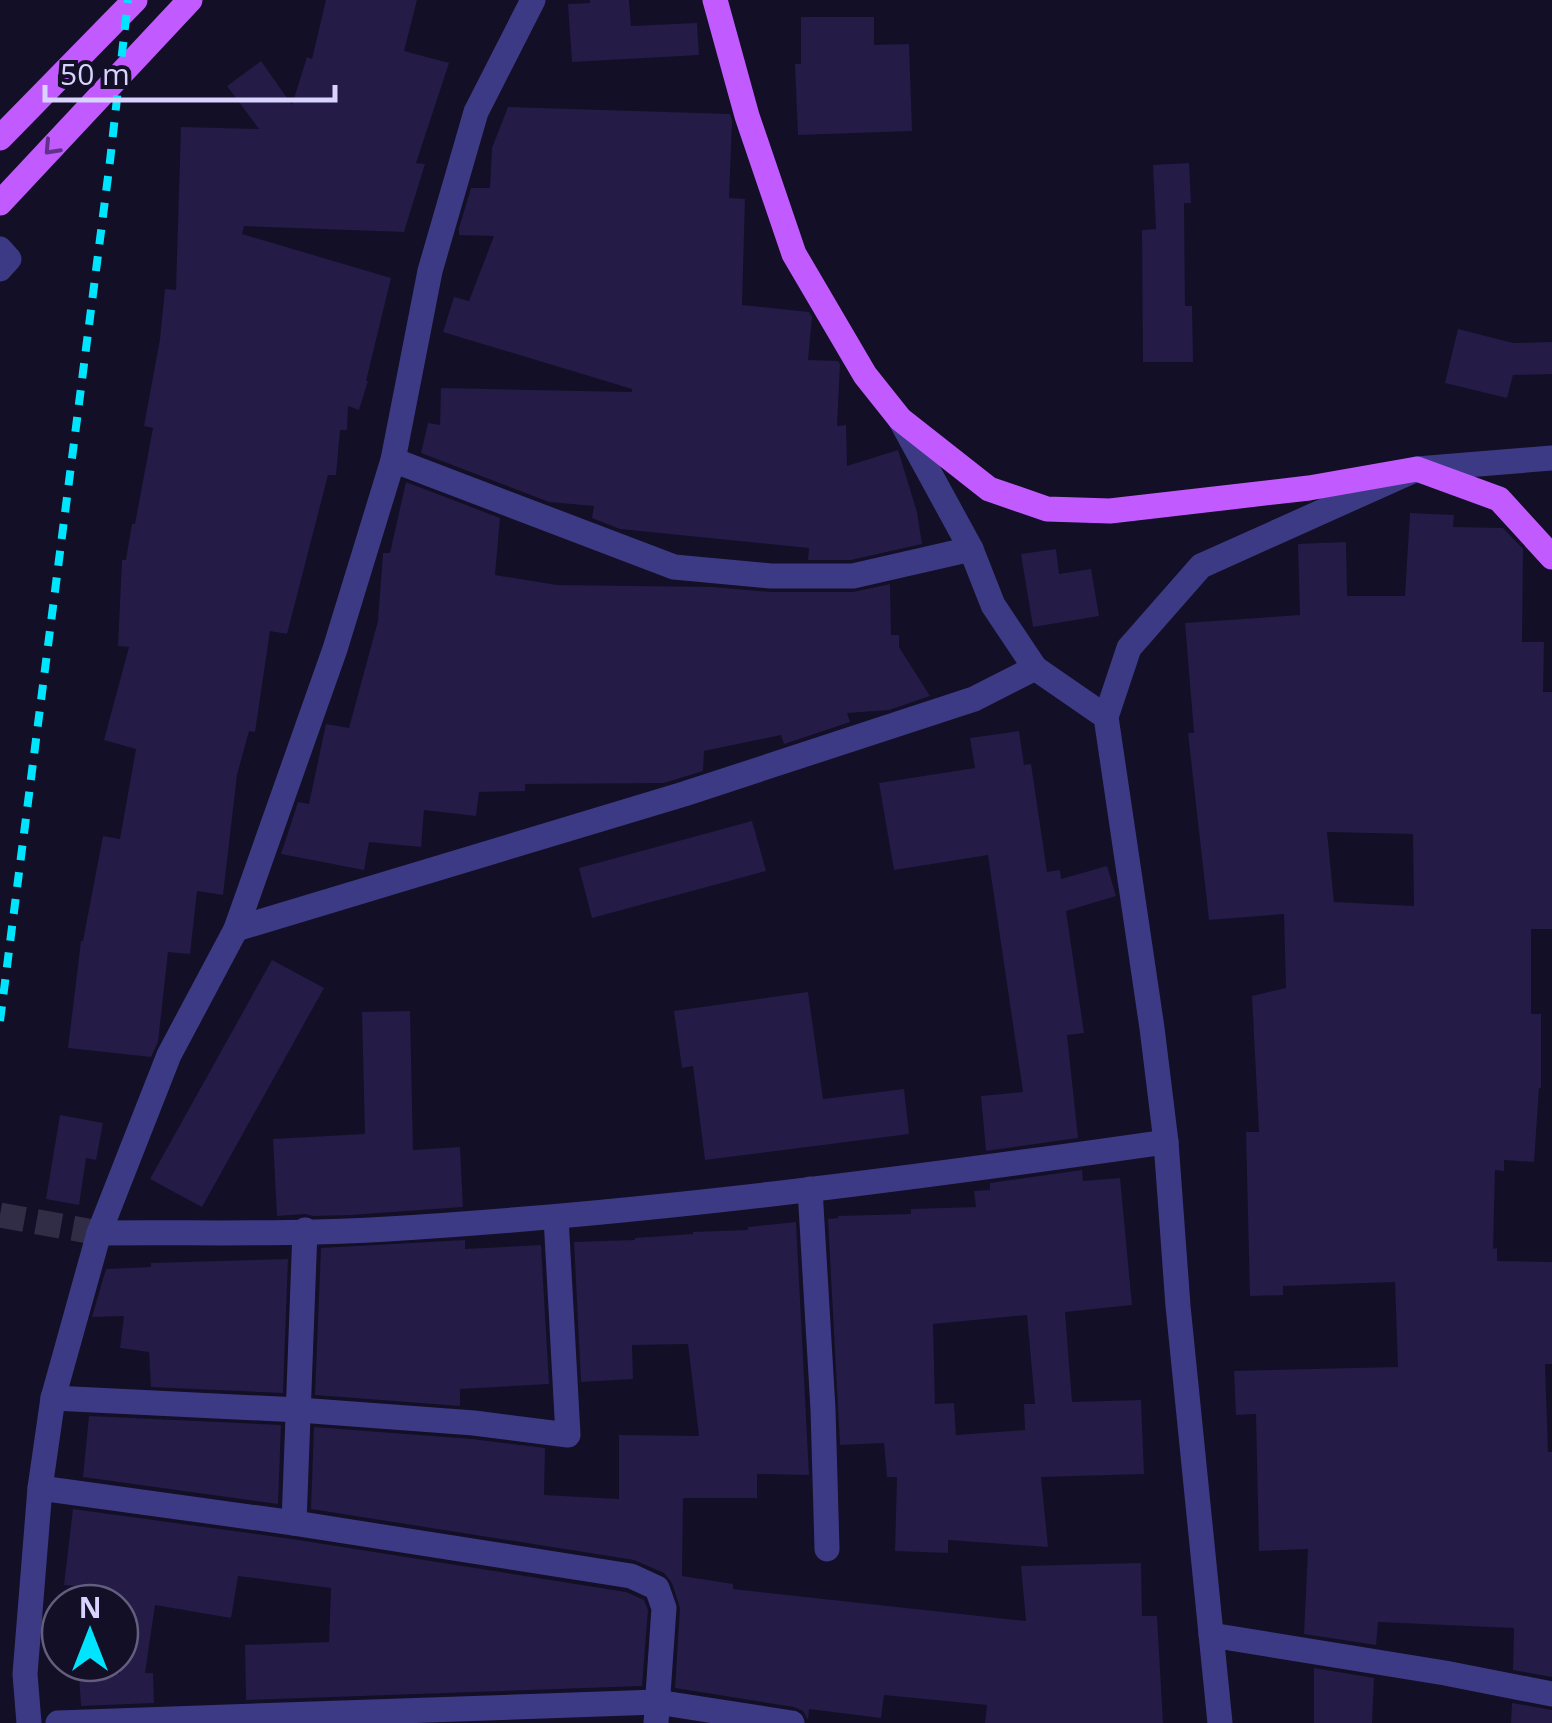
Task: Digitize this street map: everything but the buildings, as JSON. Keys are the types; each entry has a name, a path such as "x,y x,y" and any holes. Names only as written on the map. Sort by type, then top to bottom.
{"main road":[{"path":"0,138 135,0"},
{"path":"0,203 190,0"},
{"path":"715,0 747,116 794,254 865,375 900,419 989,490 1047,509 1110,511 1309,488 1417,469 1499,499 1552,557"}],"street":[{"path":"29,1723 26,1674 40,1488 54,1398 99,1233 169,1056 236,929 335,649 393,460 430,272 476,112 533,0"},
{"path":"900,419 971,549 992,605 1034,668 1106,717"},
{"path":"1220,1723 1178,1306 1166,1142 1106,717 1129,648 1201,566 1417,469 1552,458"},
{"path":"393,460 674,567 771,576 853,576 971,549"},
{"path":"236,929 702,788 974,699 1034,668"},
{"path":"99,1233 384,1229 556,1217 949,1172 1166,1142"},
{"path":"810,1189 824,1408 827,1549"},
{"path":"54,1398 299,1410 474,1423 568,1435 556,1217"},
{"path":"294,1523 304,1230"},
{"path":"40,1488 632,1576 657,1588 664,1608 657,1712"},
{"path":"1211,1635 1552,1694"},
{"path":"58,1723 657,1712 792,1723"}],"tunnel":[{"path":"0,1215 99,1233"}],"railway":[{"path":"0,1021 128,0"}]}
